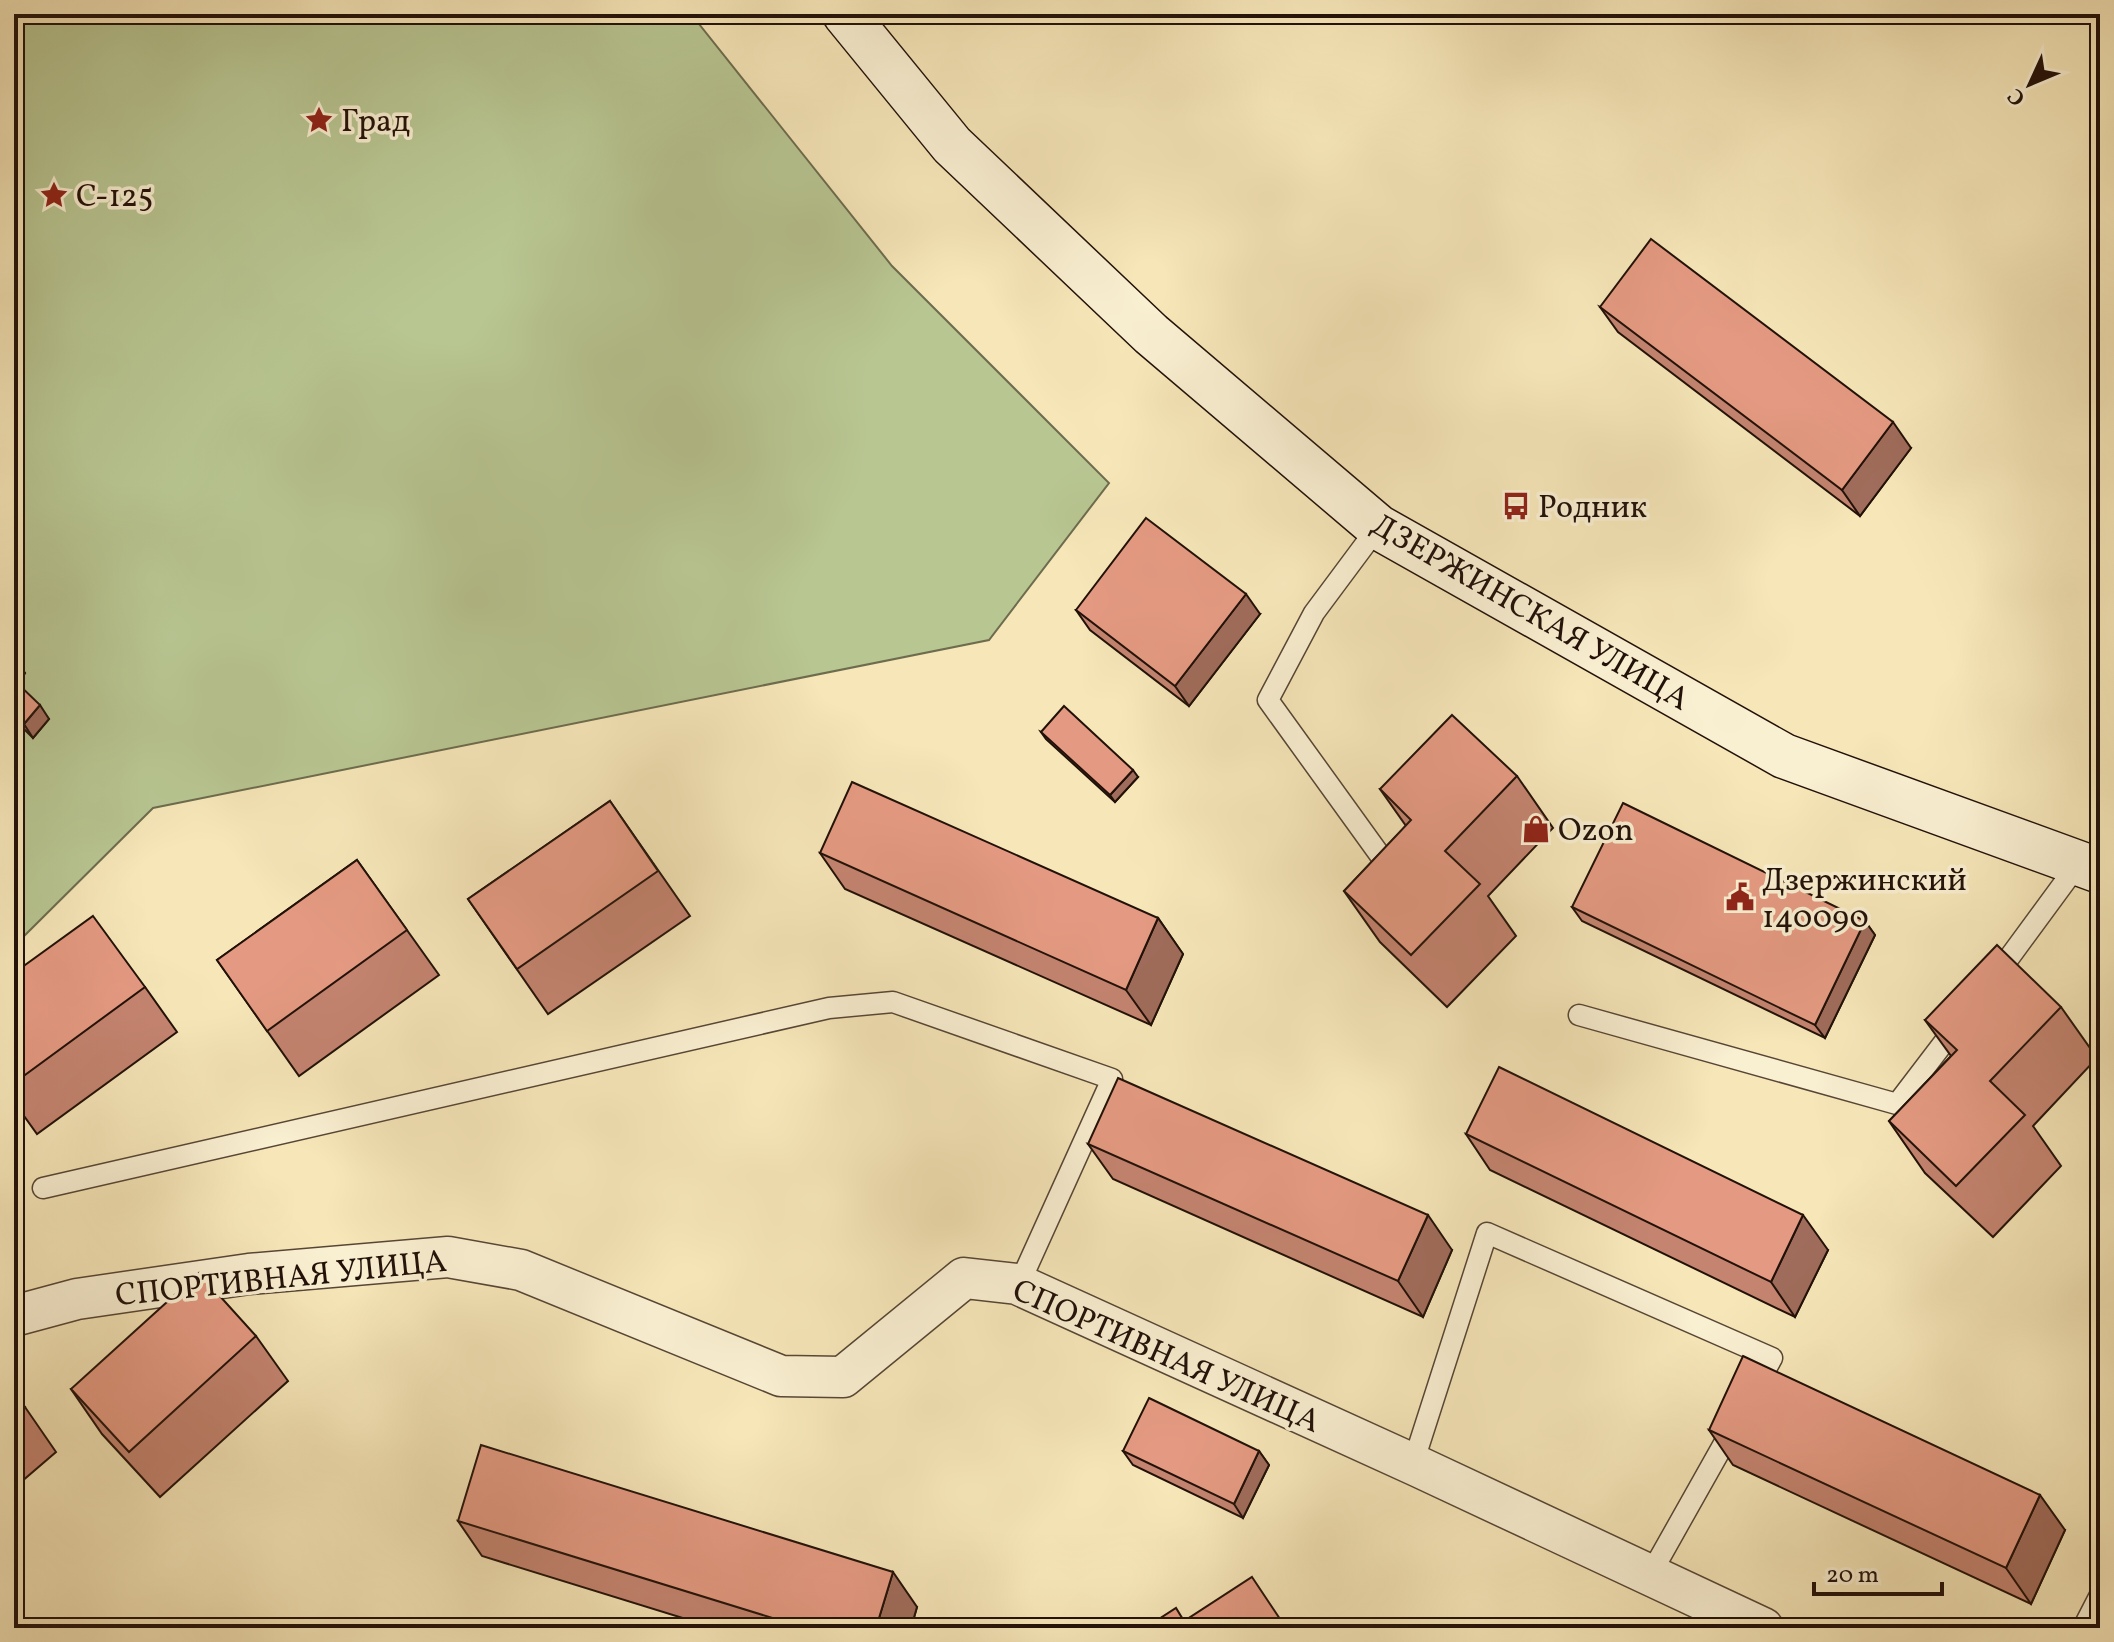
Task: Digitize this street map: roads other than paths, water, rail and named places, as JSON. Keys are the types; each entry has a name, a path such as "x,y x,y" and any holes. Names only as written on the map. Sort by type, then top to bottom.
{"main road":[{"name":"ДЗЕРЖИНСКАЯ УЛИЦА","path":"845,14 952,145 1151,334 1378,527 1784,756 2089,868"}],"street":[{"name":"СПОРТИВНАЯ УЛИЦА","path":"14,1316 77,1299 249,1274 448,1257 521,1270 781,1376 843,1377 964,1278 1017,1284 1763,1628"}],"lane":[{"path":"1378,527 1314,613 1268,700 1382,858"},
{"path":"1579,1015 1897,1104 1976,1001 2089,868"},
{"path":"43,1188 829,1008 893,1002 1112,1079 1017,1284"},
{"path":"1417,1466 1417,1451 1487,1233 1772,1358 1650,1575"},
{"path":"2083,1628 2100,1595"}],"place":[{"name":"Град","path":"319,120"},
{"name":"С-125","path":"54,195"},
{"name":"Родник","path":"1516,506"},
{"name":"Ozon","path":"1536,829"},
{"name":"Дзержинский 140090","path":"1740,897"}]}
